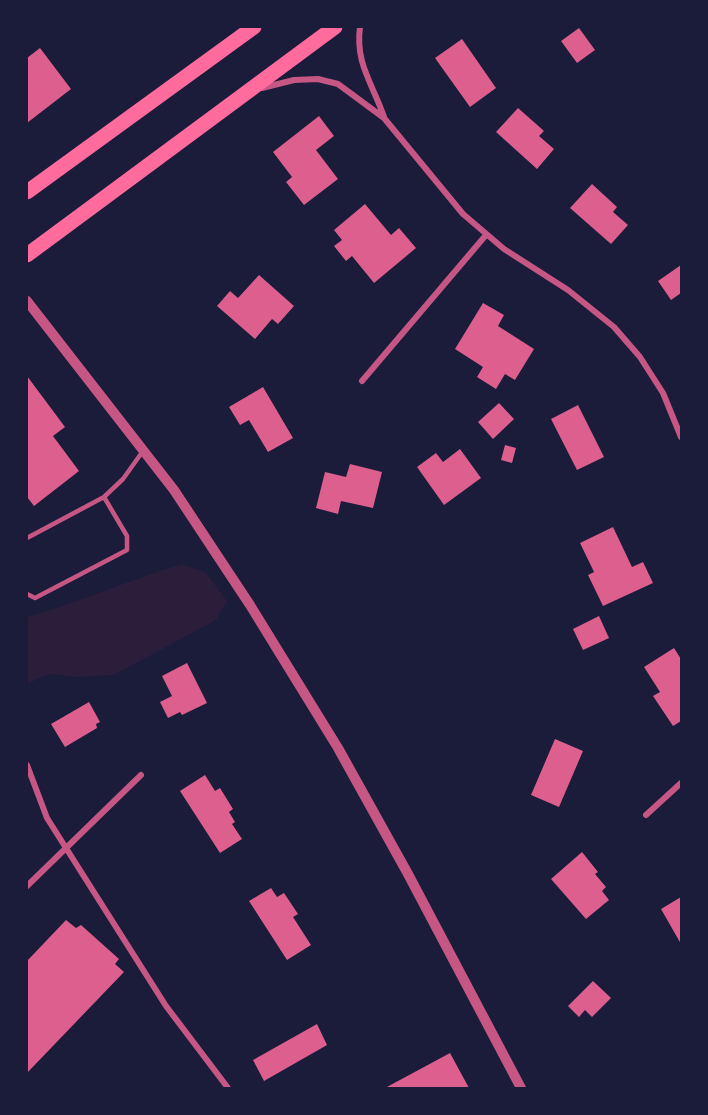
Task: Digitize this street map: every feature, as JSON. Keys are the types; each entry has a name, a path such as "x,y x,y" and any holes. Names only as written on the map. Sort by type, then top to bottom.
{"main road":[{"path":"27,192 254,27"},
{"path":"27,255 335,27"}],"street":[{"path":"360,27 359,59 376,93 384,118"},
{"path":"250,90 294,80 318,79 345,88 384,118 450,199 486,235 525,264 568,290 614,327 640,357 663,393 681,437"},
{"path":"362,381 486,235"},
{"path":"27,301 174,490 250,605 338,748 408,874 520,1088"},
{"path":"27,765 47,818 166,1006 228,1088"},
{"path":"27,886 141,775"},
{"path":"646,814 681,783"}],"lane":[{"path":"27,538 104,497 123,479 143,451"},
{"path":"27,594 35,598 127,550 127,536 104,497"}],"shaded area":[{"path":"182,564 206,573 227,601 216,620 114,675 76,677 49,674 27,684 27,617"}],"building":[{"path":"579,28 595,50 577,63 561,41"},
{"path":"462,39 496,88 470,107 435,58"},
{"path":"40,48 71,89 27,123 27,58"},
{"path":"518,108 544,131 539,136 554,149 537,169 496,132"},
{"path":"319,116 334,136 316,150 338,179 304,205 286,182 292,177 273,152"},
{"path":"592,184 617,207 613,212 628,225 611,244 570,208"},
{"path":"365,204 391,235 399,228 416,248 374,283 352,256 346,261 334,246 342,240 334,230"},
{"path":"681,265 681,293 671,300 658,281"},
{"path":"259,275 294,306 278,324 272,319 255,339 217,306 230,291 238,298"},
{"path":"483,303 504,315 498,326 534,349 515,380 505,374 496,389 477,377 483,367 455,349"},
{"path":"27,376 65,427 53,436 79,471 34,506 27,497"},
{"path":"263,387 293,438 268,452 249,420 240,425 229,407"},
{"path":"499,403 514,419 493,439 478,422"},
{"path":"578,405 604,457 577,470 551,419"},
{"path":"505,445 516,448 512,463 501,460"},
{"path":"460,449 481,478 444,505 417,467 436,453 443,462"},
{"path":"350,464 382,472 373,508 341,501 338,514 316,508 325,472 346,477"},
{"path":"613,527 632,567 643,562 653,583 603,606 588,575 594,572 580,543"},
{"path":"599,616 609,638 583,650 573,629"},
{"path":"674,648 681,659 681,721 673,726 653,696 660,692 644,667"},
{"path":"187,663 207,703 182,715 180,712 168,718 160,702 172,696 162,676"},
{"path":"89,702 100,722 96,724 97,728 65,747 51,724"},
{"path":"555,739 583,751 559,807 531,795"},
{"path":"205,775 215,791 220,788 233,809 229,812 235,822 232,824 242,839 220,853 180,791"},
{"path":"582,852 598,872 595,874 606,887 602,891 609,900 586,919 551,879"},
{"path":"271,888 277,897 284,893 298,914 293,917 311,945 287,960 249,901"},
{"path":"681,897 681,944 661,909"},
{"path":"66,920 76,928 81,925 119,959 115,964 124,972 27,1073 27,961"},
{"path":"593,981 611,998 592,1017 585,1010 579,1017 568,1006"},
{"path":"317,1024 327,1045 264,1081 253,1060"},
{"path":"450,1053 469,1088 385,1088"}]}
